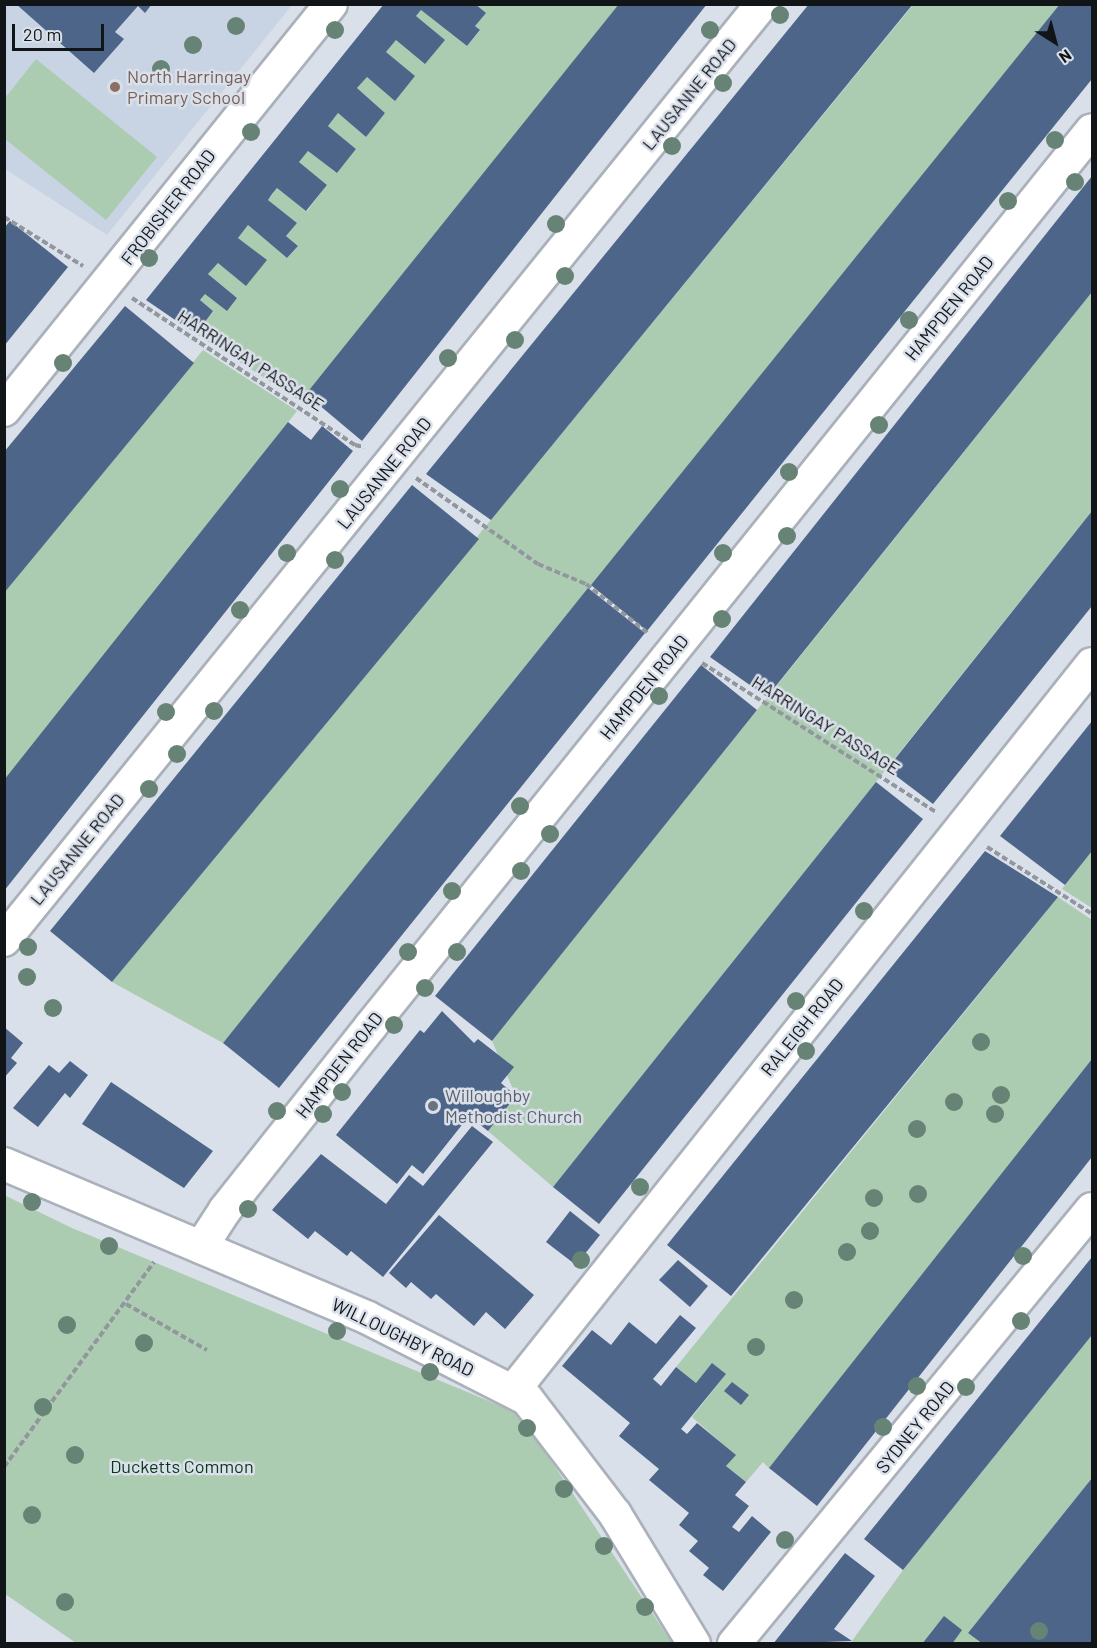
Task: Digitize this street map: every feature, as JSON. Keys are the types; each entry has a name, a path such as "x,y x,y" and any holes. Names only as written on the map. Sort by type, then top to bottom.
{"street":[{"name":"FROBISHER ROAD","path":"4,410 331,4"},
{"name":"LAUSANNE ROAD","path":"4,940 762,4"},
{"name":"HAMPDEN ROAD","path":"201,1247 225,1210 362,1036 1092,130"},
{"name":"RALEIGH ROAD","path":"513,1391 1092,664"},
{"name":"WILLOUGHBY ROAD","path":"4,1164 368,1318 513,1391 536,1406 615,1514 694,1644"},
{"name":"SYDNEY ROAD","path":"734,1644 1092,1209"}],"path":[{"path":"4,217 91,270"},
{"name":"HARRINGAY PASSAGE","path":"122,291 355,446 366,447"},
{"path":"413,477 538,564 586,584 653,637"},
{"name":"HARRINGAY PASSAGE","path":"697,660 939,814"},
{"path":"979,841 1092,914"},
{"path":"4,1467 126,1304 155,1261"},
{"path":"126,1304 207,1350"},
{"path":"594,1644 602,1644"}],"shaded area":[{"name":"North Harringay Primary School","path":"4,5 292,5 107,235 5,169"}],"green space":[{"path":"475,5 619,5 303,403 181,324 188,316 202,326 213,311 200,300 205,294 237,298 208,274 218,263 246,285 266,260 238,238 248,225 287,258 298,246 286,236 297,223 268,200 277,188 307,211 327,185 299,162 308,151 337,173 356,149 328,126 338,113 366,137 385,113 357,88 367,77 395,100 414,77 386,52 396,40 444,40 416,16 421,10 467,46 480,31 475,26"},
{"path":"913,5 1060,5 223,1043 112,982"},
{"path":"36,59 157,157 106,220 5,139 5,98"},
{"path":"1092,292 1092,511 553,1187 488,1131 516,1096 492,1041"},
{"path":"203,350 297,411 5,780 5,591"},
{"path":"1092,851 1092,908 1062,889"},
{"path":"1058,897 1092,920 1092,1067 769,1468 763,1462 746,1482 726,1466 735,1455 692,1417 726,1374 696,1383 676,1367"},
{"name":"Ducketts Common","path":"4,1195 72,1228 520,1414 672,1643 76,1643 5,1594"},
{"path":"1092,1335 1092,1478 968,1633 983,1643 855,1644 852,1641 903,1570"}],"building":[{"path":"16,4 152,4 145,13 138,6 115,32 124,39 94,73"},
{"path":"384,4 475,4 486,13 475,26 480,30 467,46 421,10 416,16 445,40 425,64 396,40 386,52 415,76 395,101 367,77 357,88 385,113 366,137 338,113 328,126 356,149 337,173 308,151 299,162 327,185 306,211 277,188 272,194 268,200 297,223 286,236 298,246 287,258 248,225 238,238 267,260 246,286 218,263 208,274 237,298 227,311 205,294 200,300 213,311 202,326 188,316 181,324 146,300"},
{"path":"619,4 707,4 362,441 306,394"},
{"path":"809,4 913,4 491,520 426,474"},
{"path":"1060,4 1092,4 1092,79 647,631 591,585"},
{"path":"1092,176 1092,292 767,697 710,657"},
{"path":"10,221 68,267 4,346 4,228"},
{"path":"125,306 194,363 4,593 4,452"},
{"path":"288,422 311,440 322,426 353,451 4,891 4,780"},
{"path":"412,485 479,539 112,982 50,931"},
{"path":"1092,511 1092,606 933,804 887,769"},
{"path":"588,588 645,633 279,1088 223,1043"},
{"path":"701,665 757,710 492,1041 435,996"},
{"path":"1092,721 1092,851 1065,885 1000,836"},
{"path":"876,782 923,819 599,1224 553,1187"},
{"path":"985,851 1058,897 731,1296 667,1245"},
{"name":"Willoughby Methodist Church","path":"442,1011 474,1043 478,1039 514,1067 501,1083 516,1096 488,1131 469,1116 423,1174 412,1165 397,1184 336,1135 420,1030 424,1033"},
{"path":"4,1027 23,1043 11,1058 17,1063 4,1078"},
{"path":"1092,1059 1092,1157 817,1506 769,1468"},
{"path":"70,1061 88,1075 70,1098 65,1093 38,1127 13,1108 49,1065 59,1073"},
{"path":"111,1082 213,1151 184,1188 82,1124"},
{"path":"472,1126 493,1142 383,1277 351,1251 347,1256 315,1231 308,1239 272,1210 321,1154 386,1204 409,1175 423,1186"},
{"path":"570,1211 600,1235 576,1265 546,1242"},
{"path":"439,1215 534,1295 505,1329 486,1312 474,1326 436,1294 431,1299 411,1282 406,1288 389,1273"},
{"path":"1092,1257 1092,1335 903,1570 864,1539"},
{"path":"678,1260 708,1286 690,1307 659,1280"},
{"path":"680,1315 696,1328 653,1379 661,1386 676,1367 696,1383 712,1363 726,1374 681,1429 687,1434 697,1423 736,1455 726,1466 746,1482 735,1495 749,1506 732,1527 739,1532 752,1516 771,1532 723,1591 703,1575 709,1568 689,1551 698,1541 679,1525 689,1513 649,1480 659,1469 619,1436 630,1423 562,1366 592,1330 611,1345 629,1322 656,1344"},
{"path":"732,1382 749,1395 741,1405 724,1391"},
{"path":"1092,1478 1092,1644 983,1644 968,1633"},
{"path":"845,1553 875,1576 834,1629 852,1641 773,1644"},
{"path":"944,1616 962,1630 952,1644 922,1644"}],"place":[{"name":"North Harringay Primary School","path":"115,87"},
{"name":"Willoughby Methodist Church","path":"433,1106"}]}
